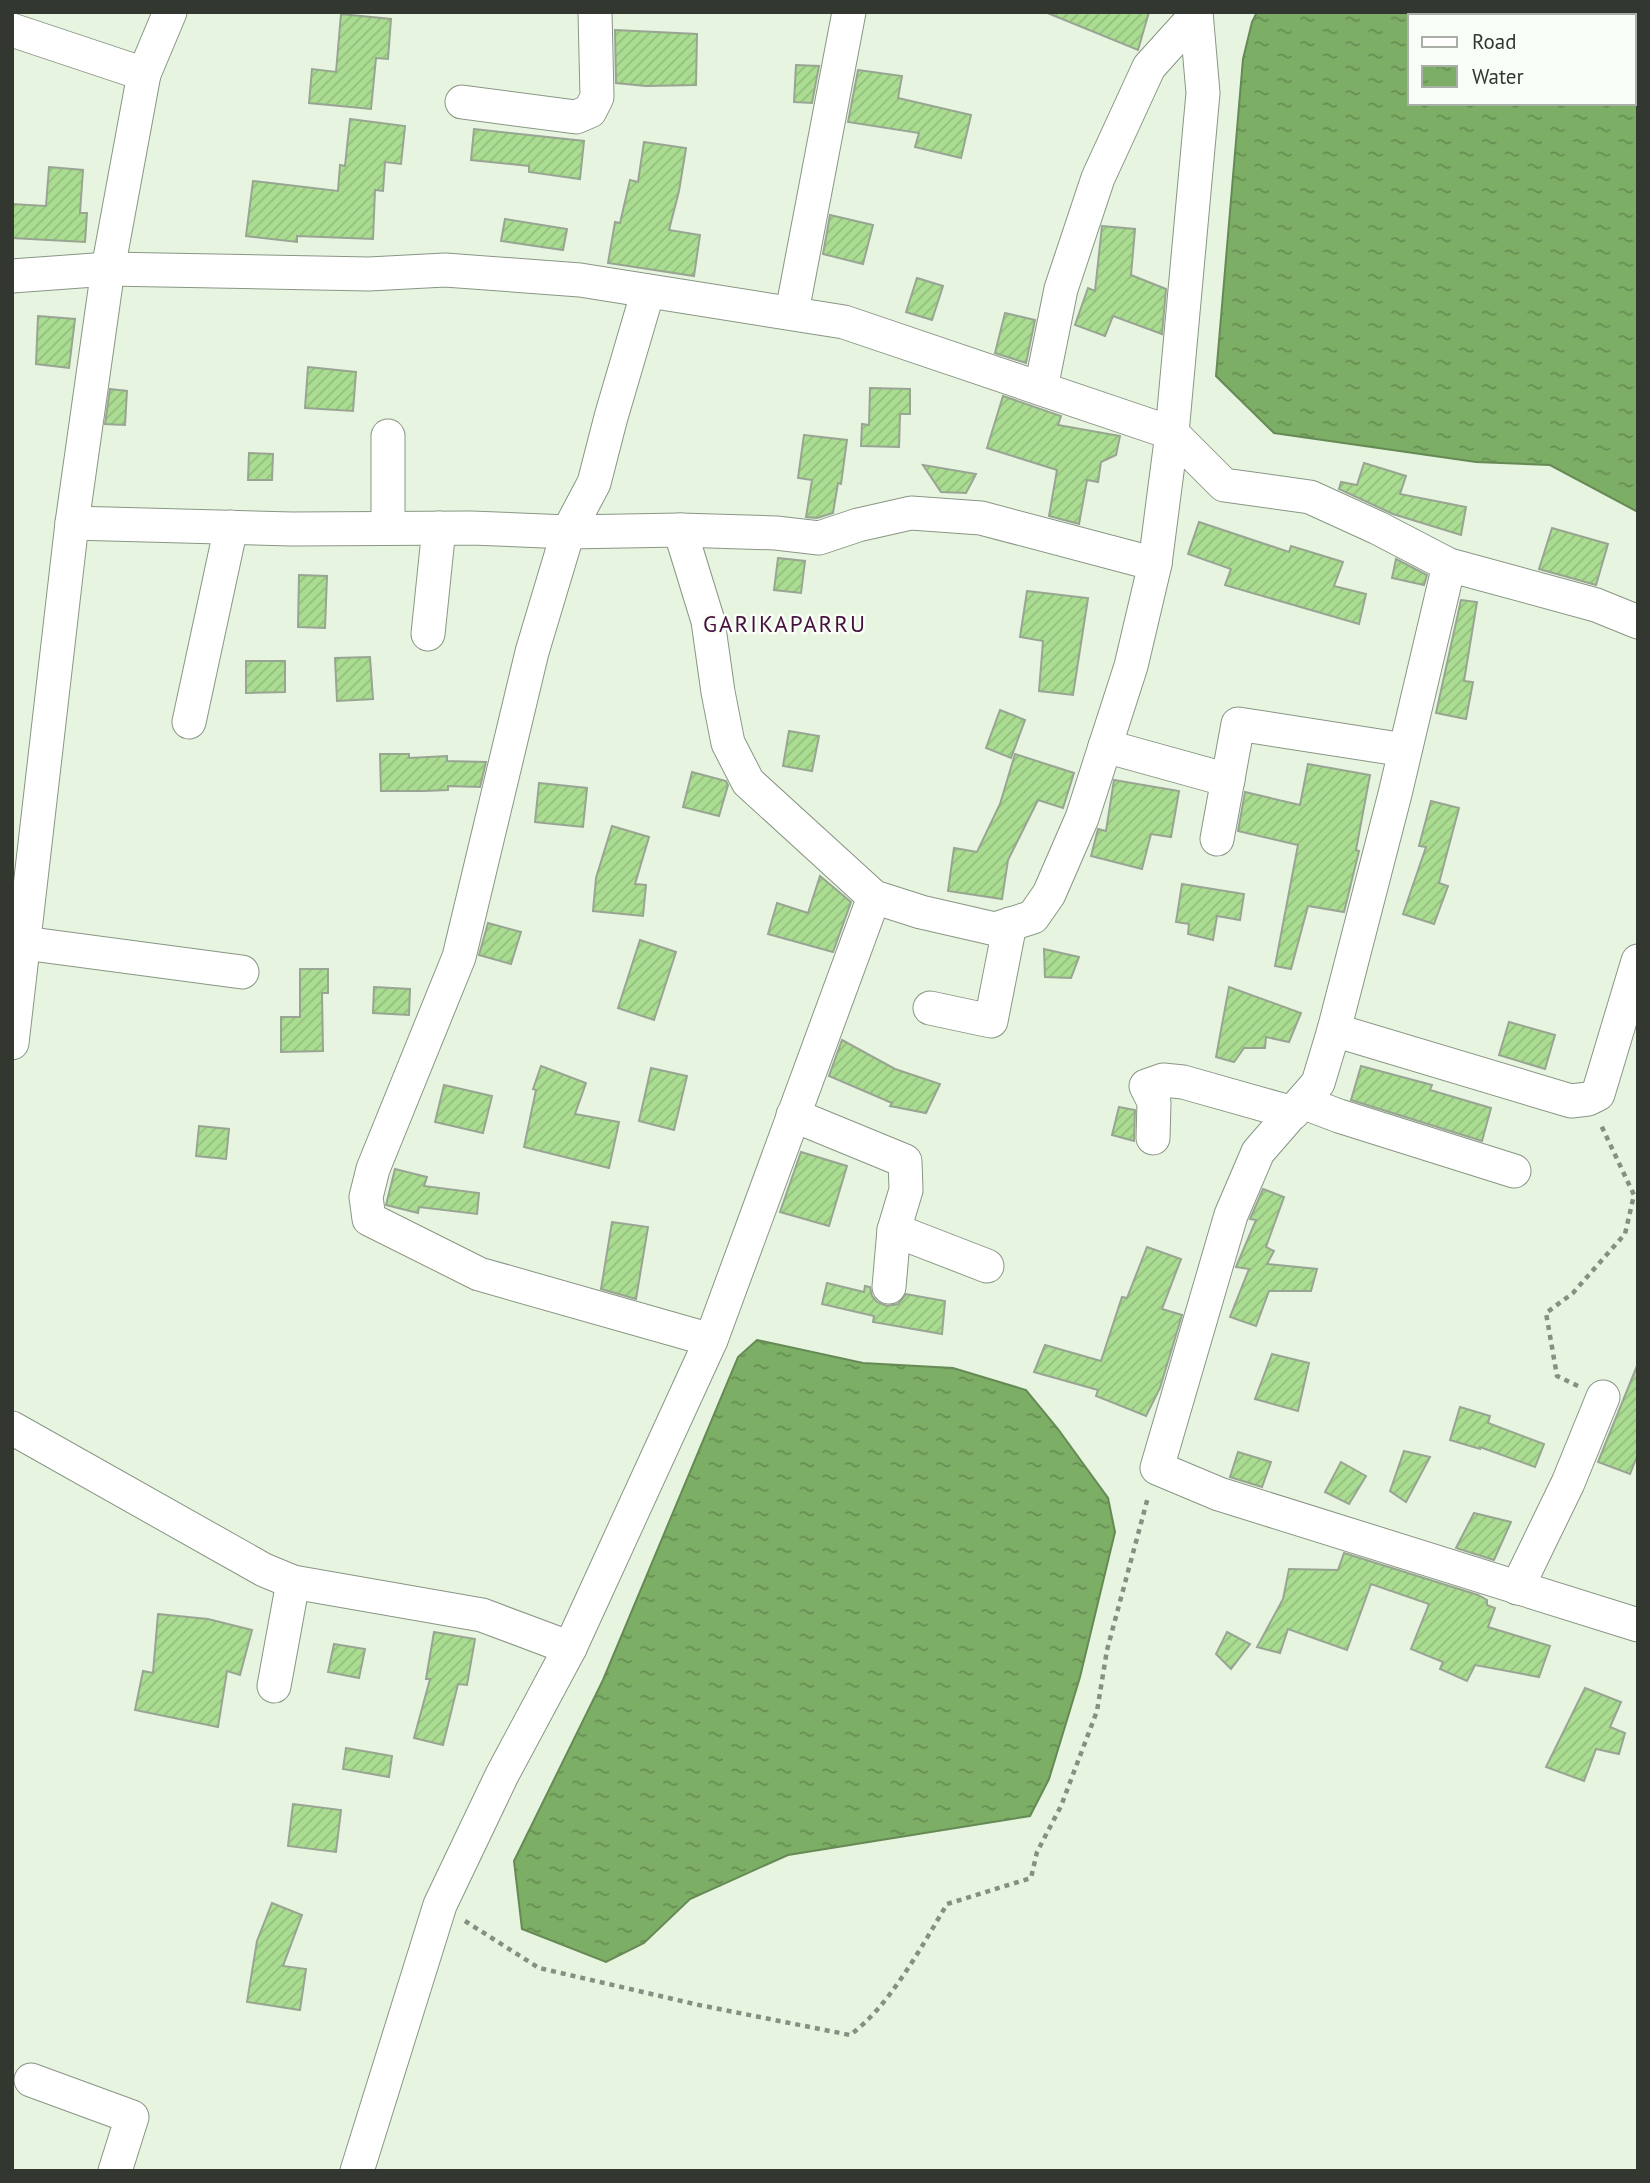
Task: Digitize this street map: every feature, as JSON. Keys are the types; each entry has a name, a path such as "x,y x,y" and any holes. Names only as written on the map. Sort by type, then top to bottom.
{"street":[{"path":"12,1043 72,523 108,268 144,74 170,12"},
{"path":"462,102 576,117 590,111 597,97 595,12"},
{"path":"792,312 849,12"},
{"path":"1041,388 1060,289 1098,178 1149,67 1196,14"},
{"path":"680,530 708,621 728,743 748,782 874,897 921,912 995,929 1034,917 1049,894 1082,818 1131,666 1155,564 1172,433 1203,93 1196,14"},
{"path":"12,30 144,74"},
{"path":"12,276 108,268 369,274 445,270 580,279 844,322 1172,433 1224,485 1310,497 1449,565 1596,605 1638,622"},
{"path":"648,292 594,483 568,532 532,652 460,957 373,1168 366,1197 369,1219 478,1274 711,1340"},
{"path":"388,436 388,528"},
{"path":"72,523 568,532 680,530 776,533 819,538 858,525 911,513 981,518 1155,564"},
{"path":"189,722 230,527"},
{"path":"428,634 439,528"},
{"path":"1449,565 1405,750 1318,1083 1258,1152 1231,1215 1157,1468 1219,1494 1638,1625"},
{"path":"1217,839 1238,724 1405,750"},
{"path":"1105,746 1228,780"},
{"path":"357,2171 440,1905 502,1775 570,1648 711,1340 874,897"},
{"path":"930,1007 991,1021 1010,925"},
{"path":"24,943 242,972"},
{"path":"1334,1030 1571,1101 1588,1099 1598,1094 1638,961"},
{"path":"1153,1138 1154,1102 1146,1086 1163,1080 1339,1116 1514,1171"},
{"path":"793,1115 905,1161 906,1190 894,1230 889,1287"},
{"path":"894,1230 987,1266"},
{"path":"1517,1588 1568,1483 1603,1397"},
{"path":"12,1428 264,1570 293,1582 482,1615 570,1648"},
{"path":"274,1686 293,1582"},
{"path":"31,2080 132,2117 115,2171"}],"path":[{"path":"1588,1099 1634,1195 1625,1234 1573,1293 1546,1314 1557,1376 1603,1397"},
{"path":"440,1905 539,1968 699,2005 850,2035 864,2024 910,1964 947,1904 1031,1878 1037,1852 1060,1806 1097,1711 1107,1650 1157,1468"}],"water":[{"path":"1257,12 1638,12 1638,512 1550,465 1476,462 1274,433 1216,376 1243,59"},
{"path":"757,1340 863,1363 953,1368 1026,1390 1108,1498 1115,1532 1080,1677 1049,1779 1030,1816 788,1855 690,1899 644,1943 606,1962 522,1929 514,1861 603,1680 738,1357"}],"building":[{"path":"1045,12 1149,12 1138,50"},
{"path":"341,14 391,19 388,59 376,58 371,109 309,103 312,69 336,72"},
{"path":"615,30 697,34 696,85 646,86 616,83"},
{"path":"796,65 819,66 812,103 794,102"},
{"path":"858,70 902,76 898,98 971,115 961,158 915,147 919,133 848,122"},
{"path":"350,119 405,126 401,164 385,162 383,191 375,190 373,239 297,236 297,242 246,236 253,181 338,191 340,165 345,166"},
{"path":"474,129 584,141 580,179 529,172 529,166 471,160"},
{"path":"644,142 686,148 669,230 700,235 694,276 608,263 615,222 620,223 630,180 638,182"},
{"path":"49,167 83,170 80,213 87,213 85,242 12,238 12,204 46,206"},
{"path":"830,215 873,225 863,264 823,254"},
{"path":"505,219 567,229 563,250 501,241"},
{"path":"1102,226 1135,229 1131,275 1166,289 1162,334 1113,316 1105,336 1075,325 1088,288 1095,291"},
{"path":"917,278 943,286 932,320 906,312"},
{"path":"1005,313 1035,320 1026,363 995,353"},
{"path":"38,316 75,319 69,368 36,364"},
{"path":"308,367 356,372 353,411 305,408"},
{"path":"870,388 910,389 910,414 900,414 899,447 861,446 862,424 869,425"},
{"path":"110,389 127,391 125,425 105,424"},
{"path":"1003,396 1061,416 1058,425 1120,436 1116,455 1101,462 1098,482 1087,480 1079,524 1049,516 1057,470 987,448"},
{"path":"804,435 847,440 841,484 838,483 833,513 817,518 806,517 812,480 798,478"},
{"path":"249,453 273,454 272,480 248,480"},
{"path":"1364,463 1406,476 1400,494 1466,507 1461,535 1393,514 1339,489 1341,482 1357,485"},
{"path":"923,465 976,474 966,493 941,492"},
{"path":"1199,522 1289,552 1291,546 1343,562 1334,586 1366,594 1359,624 1225,585 1231,569 1188,554"},
{"path":"1552,528 1608,544 1596,585 1539,569"},
{"path":"778,558 805,561 801,593 774,590"},
{"path":"1396,559 1427,575 1424,585 1392,578"},
{"path":"299,575 327,576 325,628 298,627"},
{"path":"1027,591 1088,598 1073,695 1039,691 1043,641 1020,637"},
{"path":"1461,600 1477,602 1464,681 1473,682 1466,719 1436,713"},
{"path":"370,657 373,699 337,701 335,658"},
{"path":"246,661 285,661 285,692 246,693"},
{"path":"1000,710 1025,720 1011,758 986,748"},
{"path":"789,731 819,736 812,771 783,766"},
{"path":"380,754 409,754 409,758 447,756 447,761 486,762 480,787 448,786 448,790 381,791"},
{"path":"1015,754 1074,773 1063,808 1038,800 1008,860 1002,899 948,891 954,848 977,852 1000,804"},
{"path":"1308,764 1370,775 1356,850 1359,851 1344,912 1308,906 1291,969 1275,966 1298,845 1238,831 1245,792 1300,805"},
{"path":"692,772 726,781 728,785 719,816 683,807"},
{"path":"1114,780 1179,791 1171,837 1151,834 1142,869 1091,856 1098,829 1106,831"},
{"path":"539,783 587,788 583,827 535,822"},
{"path":"1431,801 1459,808 1439,883 1448,886 1434,924 1403,914 1426,847 1419,846"},
{"path":"612,826 649,837 635,884 646,885 643,916 593,911 596,878"},
{"path":"820,876 851,902 833,952 768,934 777,903 808,913"},
{"path":"1182,884 1244,894 1240,920 1217,916 1213,940 1188,934 1189,924 1176,922"},
{"path":"488,923 521,932 511,964 479,955"},
{"path":"640,940 676,952 654,1020 618,1008"},
{"path":"1044,949 1079,957 1071,978 1045,977"},
{"path":"300,969 328,969 328,993 322,993 323,1051 281,1052 281,1017 300,1017"},
{"path":"374,987 410,989 409,1015 373,1013"},
{"path":"1229,987 1301,1013 1289,1042 1266,1037 1265,1048 1244,1048 1234,1062 1216,1057"},
{"path":"1509,1022 1555,1035 1545,1069 1499,1055"},
{"path":"842,1040 895,1069 940,1084 926,1113 890,1106 892,1103 829,1076"},
{"path":"541,1066 586,1083 575,1114 619,1122 609,1168 524,1147 536,1090 533,1089"},
{"path":"1361,1066 1432,1085 1430,1090 1491,1108 1482,1141 1351,1100"},
{"path":"651,1068 687,1076 674,1130 639,1121"},
{"path":"444,1085 492,1096 483,1133 435,1122"},
{"path":"1119,1107 1135,1110 1134,1141 1112,1135"},
{"path":"199,1126 229,1129 226,1159 196,1156"},
{"path":"801,1152 847,1166 829,1226 780,1212"},
{"path":"395,1169 427,1177 424,1186 479,1193 477,1214 419,1207 418,1213 386,1205"},
{"path":"1263,1189 1284,1197 1266,1247 1274,1251 1267,1264 1317,1269 1311,1291 1269,1291 1256,1326 1230,1317 1249,1269 1236,1267 1256,1220 1250,1219"},
{"path":"612,1222 648,1227 636,1299 601,1289"},
{"path":"1147,1247 1181,1259 1162,1309 1182,1315 1160,1388 1146,1416 1096,1396 1098,1390 1034,1372 1045,1345 1101,1361 1122,1297 1127,1298"},
{"path":"827,1283 864,1292 865,1286 870,1287 877,1302 887,1306 898,1304 906,1294 945,1301 942,1334 873,1322 874,1316 822,1304"},
{"path":"1272,1354 1309,1363 1298,1411 1255,1399"},
{"path":"1637,1366 1638,1454 1630,1474 1598,1462"},
{"path":"1460,1407 1490,1416 1488,1423 1544,1444 1535,1467 1480,1447 1450,1440"},
{"path":"1404,1451 1430,1457 1406,1502 1390,1491"},
{"path":"1238,1452 1271,1462 1262,1487 1230,1477"},
{"path":"1341,1462 1366,1476 1349,1504 1325,1492"},
{"path":"1474,1513 1511,1522 1494,1560 1456,1548"},
{"path":"1344,1553 1487,1600 1487,1605 1495,1608 1488,1627 1550,1646 1539,1677 1475,1665 1467,1681 1440,1669 1443,1662 1411,1649 1429,1604 1371,1584 1347,1650 1288,1629 1280,1653 1257,1647 1283,1599 1289,1569 1338,1570"},
{"path":"158,1614 208,1619 252,1630 240,1675 227,1671 218,1727 135,1710 143,1671 153,1673"},
{"path":"434,1632 475,1639 467,1685 458,1684 443,1745 414,1738 430,1679 426,1679"},
{"path":"1227,1632 1250,1644 1231,1669 1216,1654"},
{"path":"334,1644 365,1649 359,1678 328,1672"},
{"path":"1585,1688 1621,1702 1610,1727 1625,1733 1619,1754 1596,1749 1584,1781 1546,1767"},
{"path":"346,1748 392,1756 389,1777 343,1769"},
{"path":"293,1804 341,1810 336,1852 288,1846"},
{"path":"272,1903 302,1915 283,1966 306,1969 300,2010 247,2002 257,1941"}],"district":[{"name":"GARIKAPARRU","path":"785,623"}]}
